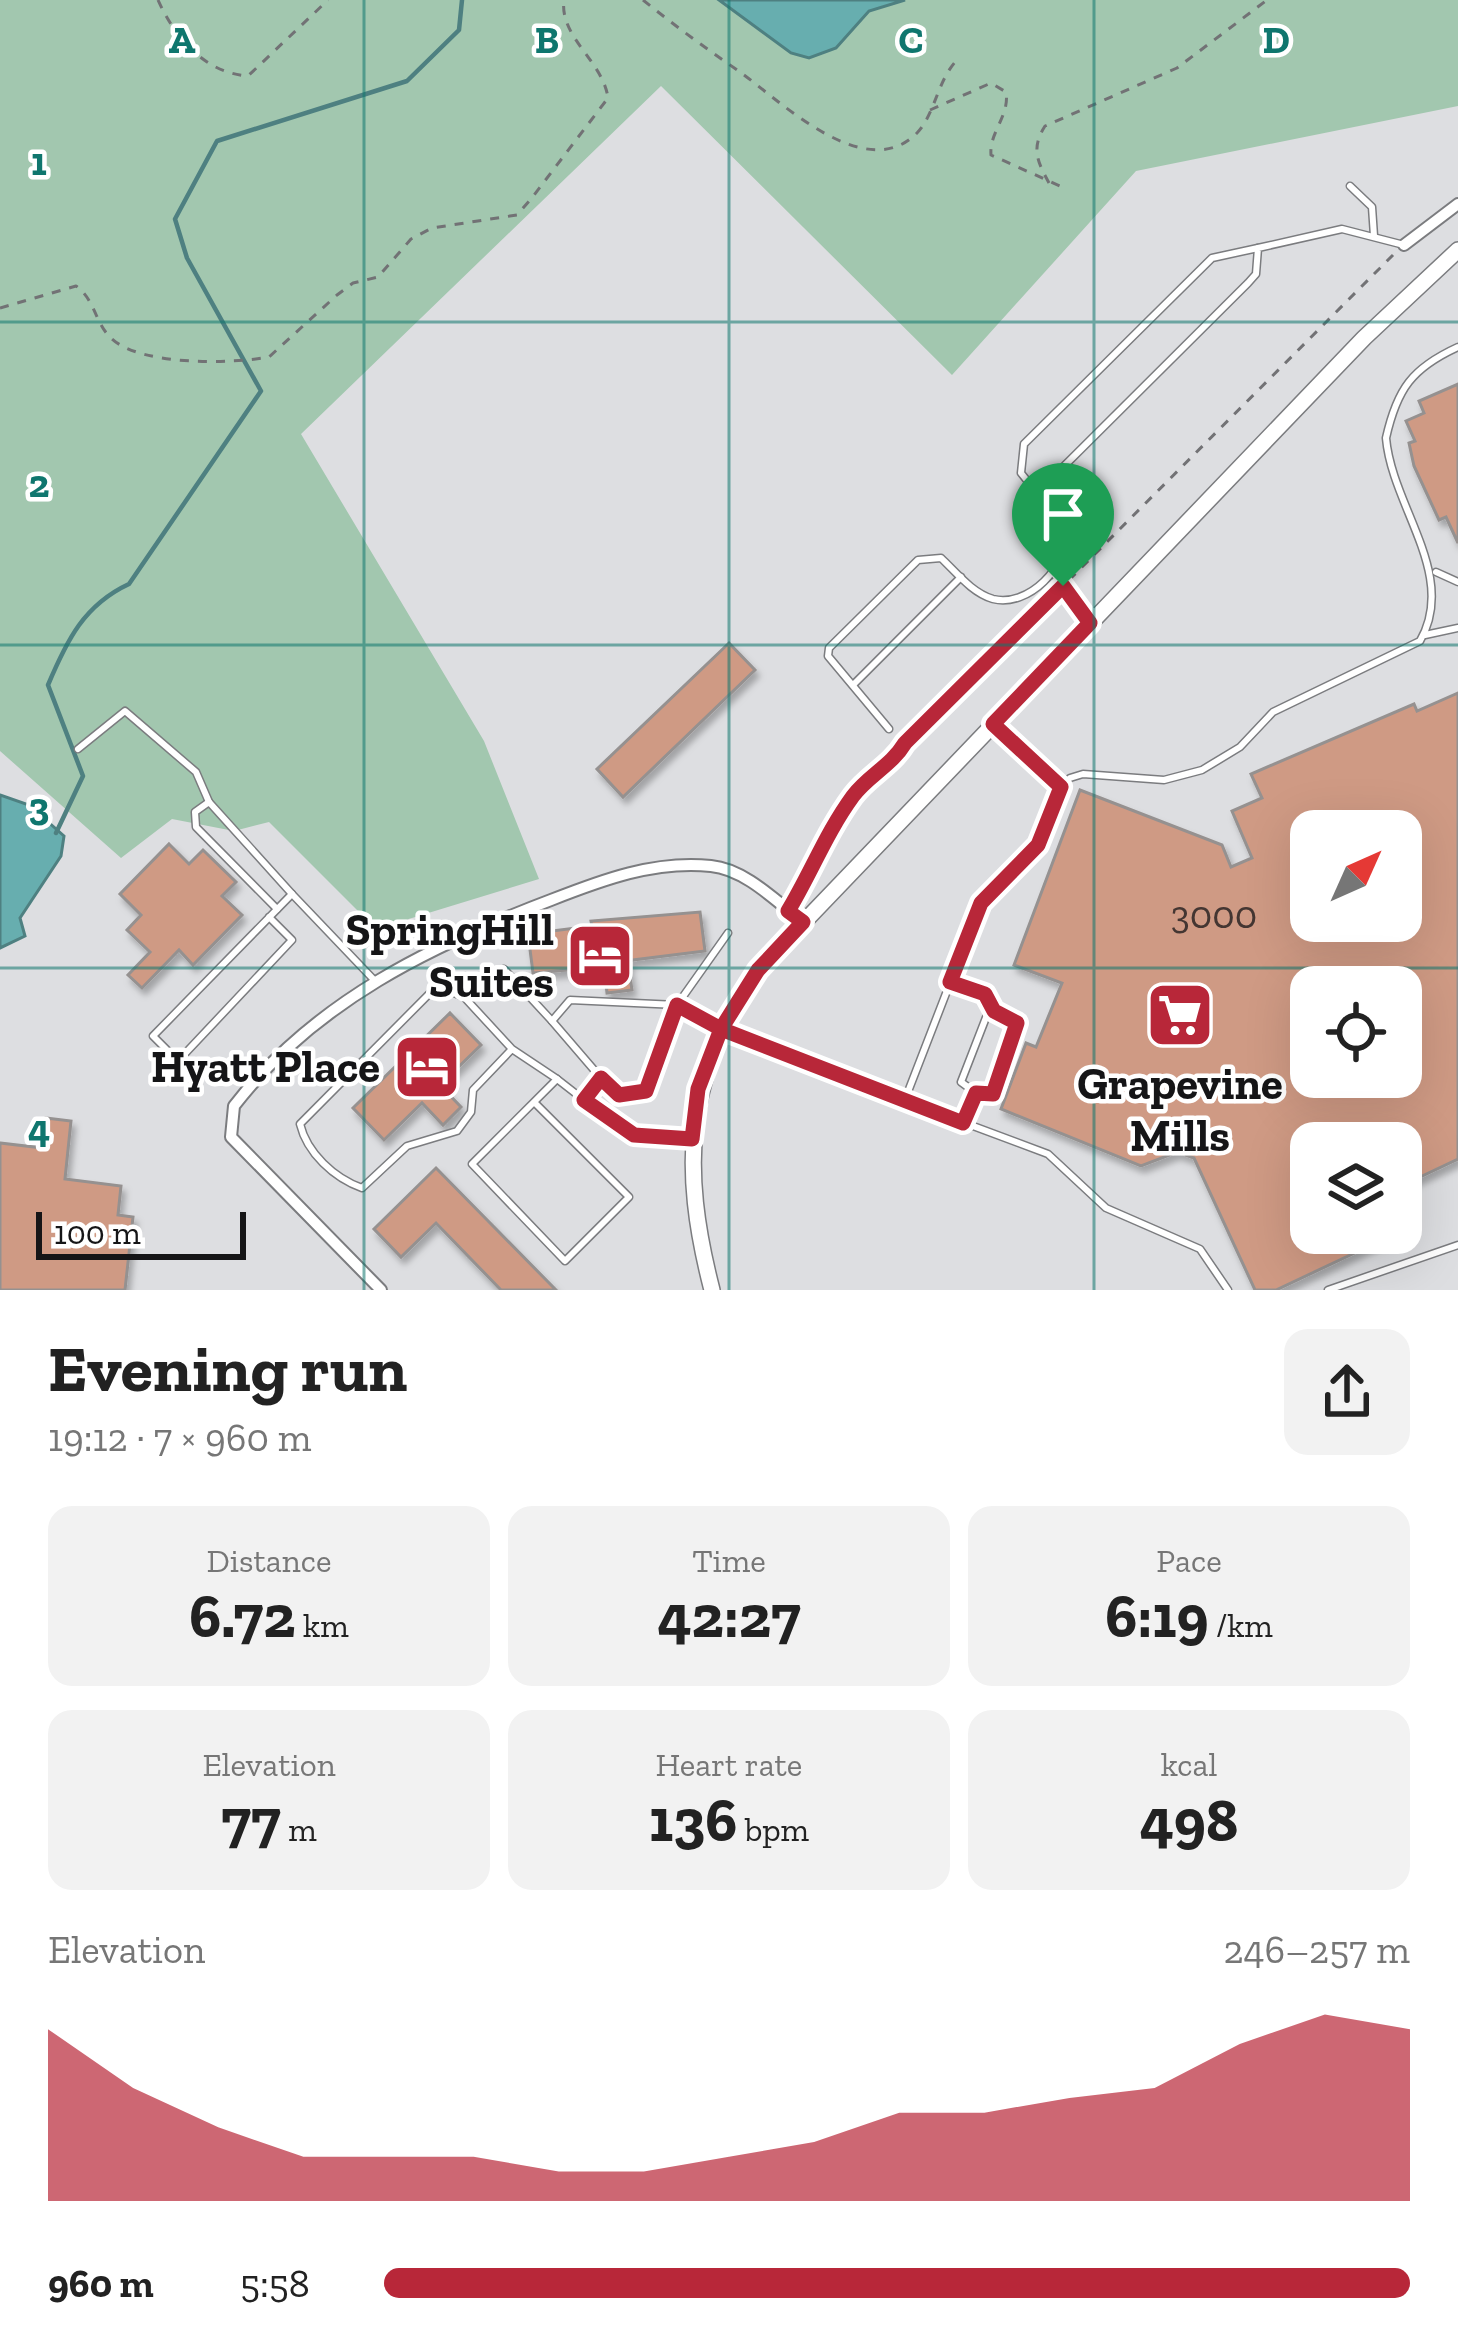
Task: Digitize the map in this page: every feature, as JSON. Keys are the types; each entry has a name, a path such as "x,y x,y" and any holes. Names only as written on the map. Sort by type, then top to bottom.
{"street":[{"path":"1401,244 1458,204"},
{"path":"712,1290 692,1180 698,1089 721,1029 758,970 1364,338 1458,250"},
{"path":"381,1290 231,1137 234,1106 322,1019 376,982 464,933 643,870 716,866 748,881 803,922"}],"lane":[{"path":"1350,186 1372,206 1374,236"},
{"path":"889,729 828,656 829,648 918,560 941,558 961,577 999,600 1016,598 1054,574 1064,527 1021,472 1024,444 1212,258 1342,230 1401,244"},
{"path":"1037,493 1248,283 1256,274 1258,248"},
{"path":"1425,635 1439,609 1436,572 1395,474 1386,438 1410,375 1458,347"},
{"path":"1436,572 1458,582"},
{"path":"1054,574 1090,623"},
{"path":"854,684 961,577"},
{"path":"904,1102 981,903 1038,845 1061,787 1083,774 1148,781 1202,770 1240,747 1273,712 1425,635 1458,628"},
{"path":"77,749 125,711 196,772 209,802 376,982"},
{"path":"993,724 1061,787"},
{"path":"209,802 195,812 196,827 277,909"},
{"path":"269,917 292,940 178,1061 153,1036 269,917 292,894"},
{"path":"504,970 619,1095 646,1091 677,1005 728,933"},
{"path":"950,982 985,994 994,1011 1013,1019 1019,1029 993,1094 976,1093 961,1082 987,1015 994,1011"},
{"path":"512,1049 473,1090 471,1112 457,1131 407,1146 362,1188 345,1182 304,1143 300,1124 437,986 464,997 512,1049 634,1135 692,1139"},
{"path":"552,1021 570,1000 677,1005 721,1029 1048,1154 1106,1208 1191,1243 1212,1260 1228,1290"},
{"path":"584,1100 601,1078"},
{"path":"535,1102 629,1197 565,1261 472,1164 557,1079"},
{"path":"963,1123 976,1093"},
{"path":"1328,1290 1458,1245"}],"path":[{"path":"158,0 176,34 203,59 223,74 248,76 328,0"},
{"path":"0,308 76,286 86,293 109,337 129,352 168,359 269,357 337,295 378,277 411,239 432,228 517,215 531,200 608,98 606,80 563,16 565,0"},
{"path":"644,0 794,117 837,140 897,144 916,134 940,80 956,61"},
{"path":"1049,183 1037,161 1035,142 1045,126 1177,68 1267,0"},
{"path":"928,110 940,110 991,83 1006,92 1008,106 990,143 992,155 1060,186"},
{"path":"788,911 825,836 857,791 890,766 905,743 1401,244"}],"green space":[{"path":"0,0 1458,0 1458,106 1136,171 952,375 661,86 301,434 484,741 539,879 376,929 269,822 234,831 172,819 121,858 0,751"}],"water":[{"path":"719,0 905,0 869,11 836,48 809,58 791,53"},
{"path":"0,795 29,805 64,836 61,856 20,918 25,936 0,948"}],"building":[{"path":"1458,384 1458,543 1446,517 1439,520 1414,466 1409,443 1415,441 1406,421 1424,413 1419,401"},
{"path":"729,643 755,670 623,797 597,769"},
{"name":"Grapevine Mills","path":"1458,693 1458,1159 1422,1176 1422,1122 1290,1122 1290,1254 1352,1254 1276,1290 1255,1290 1194,1158 1177,1152 1141,1166 1001,1109 1026,1043 1036,1047 1062,983 1014,965 1080,790 1222,845 1231,867 1252,858 1232,811 1262,798 1251,774 1414,704 1417,711"},
{"path":"169,844 189,864 203,850 236,882 222,896 242,915 193,965 179,950 142,988 128,975 150,952 127,930 141,915 120,894"},
{"name":"SpringHill Suites","path":"700,912 705,951 633,960 628,964 632,990 607,993 604,967 533,973 528,934 592,926 591,921"},
{"name":"Hyatt Place","path":"450,1013 481,1045 440,1085 461,1107 443,1125 422,1103 384,1140 353,1108"},
{"path":"46,1118 71,1121 65,1179 121,1186 118,1215 133,1217 125,1290 0,1290 0,1143 43,1148"},
{"path":"436,1168 556,1290 501,1290 436,1223 401,1257 374,1229"}],"waterway":[{"path":"56,833 83,776 48,685 55,669 89,613 129,584 261,391 187,258 175,219 217,141 407,81 459,30 462,0"}],"place":[{"name":"SpringHill Suites","path":"600,956"},
{"name":"Grapevine Mills","path":"1180,1015"},
{"name":"Hyatt Place","path":"427,1067"}],"route":[{"path":"1063,586 905,743 890,766 857,791 799,884 788,911 803,922 758,970 721,1029 677,1005 646,1091 619,1095 601,1078 584,1100 634,1135 692,1139 698,1089 721,1029 963,1123 976,1093 993,1094 1019,1029 1017,1023 994,1011 985,994 950,982 981,903 1038,845 1061,787 993,724 1090,623 1063,586"}]}
